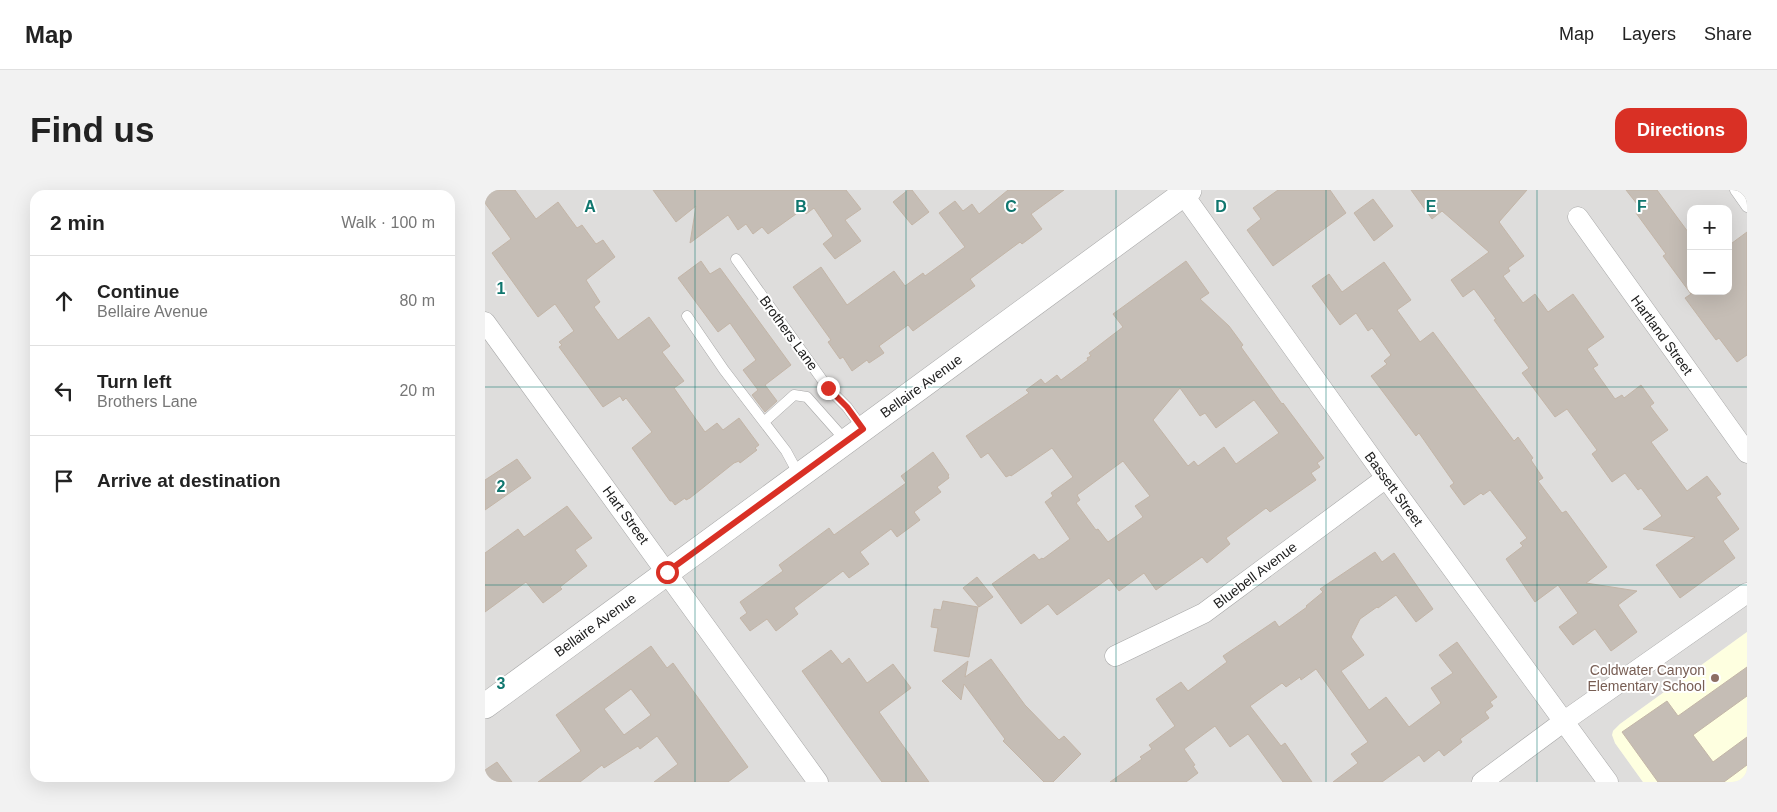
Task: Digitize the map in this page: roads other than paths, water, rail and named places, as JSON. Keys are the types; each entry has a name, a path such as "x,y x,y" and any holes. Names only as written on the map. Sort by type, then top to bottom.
{"street":[{"name":"Bellaire Avenue","path":"485,706 1186,192"},
{"name":"Bassett Street","path":"1186,192 1386,478 1608,782"},
{"name":"Hartland Street","path":"1578,218 1747,454"},
{"name":"Hart Street","path":"485,322 818,782"},
{"name":"Bluebell Avenue","path":"1115,656 1203,613 1386,478"},
{"path":"1482,782 1563,722 1747,593"}],"lane":[{"path":"1735,190 1747,207"},
{"name":"Brothers Lane","path":"736,260 828,388 847,407 855,435"},
{"path":"687,316 786,451 799,475"},
{"path":"764,422 795,396 807,397 855,435"}],"place":[{"name":"Coldwater Canyon Elementary School","path":"1715,678"}]}
